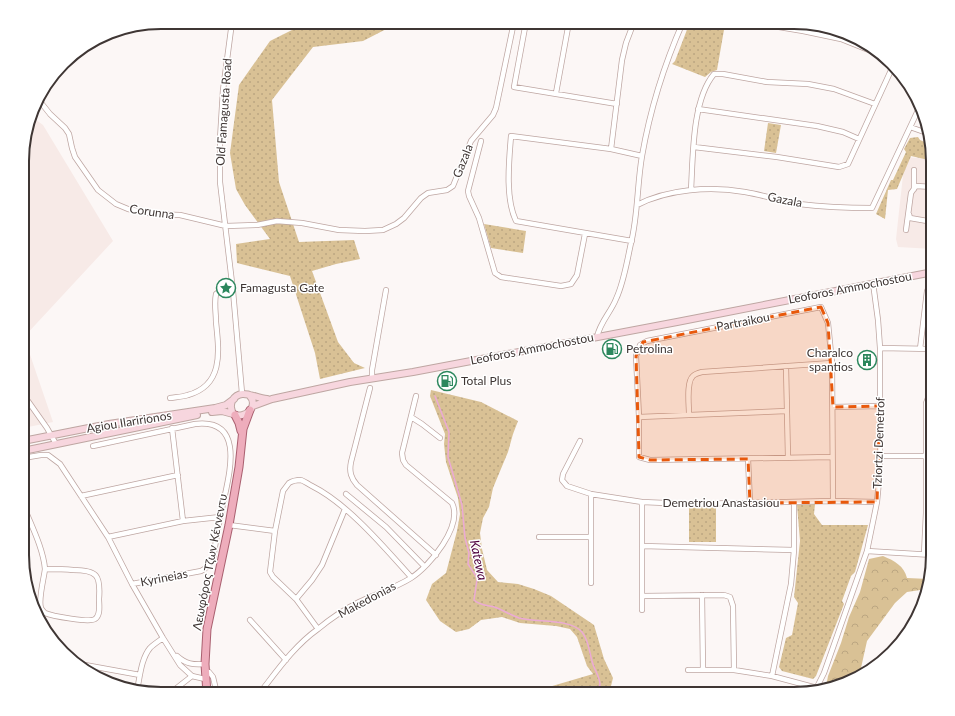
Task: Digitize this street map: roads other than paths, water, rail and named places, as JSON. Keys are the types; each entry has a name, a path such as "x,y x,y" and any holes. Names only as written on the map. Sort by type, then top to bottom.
{"main road":[{"name":"Leoforos Ammochostou","path":"252,408 272,399 372,378 597,337 926,273"},
{"path":"242,393 249,395 252,399 252,408 244,424 242,435 239,423 231,406 234,399 242,393"},
{"name":"Leoforos Ammochostou","path":"249,395 259,398 272,399"},
{"name":"Agiou Ilaririonos","path":"29,440 109,424 215,408 226,405 234,399"},
{"path":"234,414 242,416 252,408"},
{"name":"Agiou Ilaririonos","path":"29,450 206,413 222,411 234,414"},
{"name":"Λεωφόρος Τζων Κέννεντυ","path":"206,687 205,664 207,629 229,525 239,467 242,435"}],"street":[{"name":"Old Famagusta Road","path":"231,29 223,90 220,139 220,182 233,291 242,393"},
{"name":"Gazala","path":"226,226 267,224 277,221 302,223 340,230 383,230 396,224 404,218 421,198 428,193 447,190 453,186 471,141 493,116 513,29"},
{"path":"525,29 514,87 617,104"},
{"path":"556,94 568,29"},
{"path":"611,149 622,60 631,29"},
{"path":"597,337 600,326 617,297 632,241 642,156 655,99 670,52 680,29"},
{"path":"794,29 841,39 857,45"},
{"path":"694,148 777,157 839,167 848,164 890,71"},
{"path":"691,190 698,109 708,81 714,74 723,74 767,82 808,84 834,89 875,104"},
{"name":"Corunna","path":"42,104 50,114 66,128 75,157 90,180 106,197 116,204 128,209 153,214 180,215 226,226"},
{"path":"698,109 817,126 843,132 859,139"},
{"path":"917,113 910,127 923,131"},
{"name":"Gazala","path":"637,205 648,199 678,192 707,189 743,192 799,204 872,208 910,127"},
{"path":"632,241 516,222 511,204 509,176 511,136 611,149 642,156"},
{"path":"481,141 468,191 479,218 495,273 501,277 561,286 569,285 575,281 577,275 585,234"},
{"path":"914,170 914,189"},
{"path":"906,230 911,193 916,186 926,187"},
{"path":"909,214 910,218 926,221"},
{"name":"Tziortzi Demetrof","path":"819,684 867,551 877,502 880,456 880,348 873,283"},
{"path":"372,378 372,370 386,290"},
{"path":"170,398 188,395 195,392 208,384 216,371 219,358 215,304 216,294 220,291 233,291"},
{"path":"920,349 926,299"},
{"name":"Partraikou","path":"639,417 636,356 640,345 647,341 820,307 828,323 832,363 833,501"},
{"path":"880,348 926,349"},
{"path":"689,414 689,383 692,376 696,373 832,363"},
{"path":"786,366 788,458"},
{"path":"370,388 350,470 351,476 357,485 436,555"},
{"path":"416,396 411,417 440,438"},
{"path":"29,403 56,444"},
{"path":"867,551 924,554 926,513 926,403"},
{"path":"833,407 880,406"},
{"path":"787,411 639,417 640,457 650,460 832,457"},
{"name":"Makedonias","path":"265,687 286,660 318,629 353,605 411,577 424,566 436,555 452,526 455,516 452,503 404,462 402,453 411,417"},
{"name":"Kyrineias","path":"93,446 194,424 209,424 217,427 227,438 231,462 211,563 206,568 198,571 132,584"},
{"path":"172,428 183,521"},
{"name":"Demetriou Anastasiou","path":"580,441 563,474 562,480 567,486 591,494 642,502 687,504 833,501 877,502"},
{"path":"29,457 48,455 57,460 108,537 132,584 163,638 180,665 192,676"},
{"path":"880,456 926,456"},
{"path":"748,459 750,503"},
{"path":"81,496 178,475"},
{"path":"318,629 296,599 273,577 270,572 275,531 283,491 285,486 292,481 300,480 329,496 385,547 411,577"},
{"path":"346,494 386,527 424,566"},
{"path":"591,494 591,583"},
{"path":"642,502 642,610"},
{"path":"772,676 791,584 794,550 794,503"},
{"path":"296,599 322,565 345,509"},
{"path":"108,537 183,521 220,518"},
{"path":"29,520 42,554 45,569 40,604 41,610 47,613 90,621 97,618 99,613 100,588 97,577 92,572 86,570 45,569"},
{"path":"229,525 275,531"},
{"path":"539,537 591,537"},
{"path":"642,546 794,550"},
{"path":"702,595 703,670"},
{"path":"642,596 724,595 732,599 734,670"},
{"path":"250,620 286,660"},
{"path":"138,685 142,665 149,650 154,644 163,638"},
{"path":"173,652 181,660 189,664 205,664"},
{"path":"90,666 140,675"},
{"path":"688,670 734,670 772,676 807,686"},
{"path":"178,687 192,676 205,676 209,672 212,675 215,687"}],"waterway":[{"name":"Katewa","path":"435,396 449,432 448,457 462,505 465,538 469,553 468,564 477,580 474,600 519,618 561,623 569,625 582,632 587,642 600,682 598,687"}],"place":[{"name":"Famagusta Gate","path":"226,288"},
{"name":"Petrolina","path":"612,349"},
{"name":"Charalco spantios","path":"867,360"},
{"name":"Total Plus","path":"447,381"}]}
